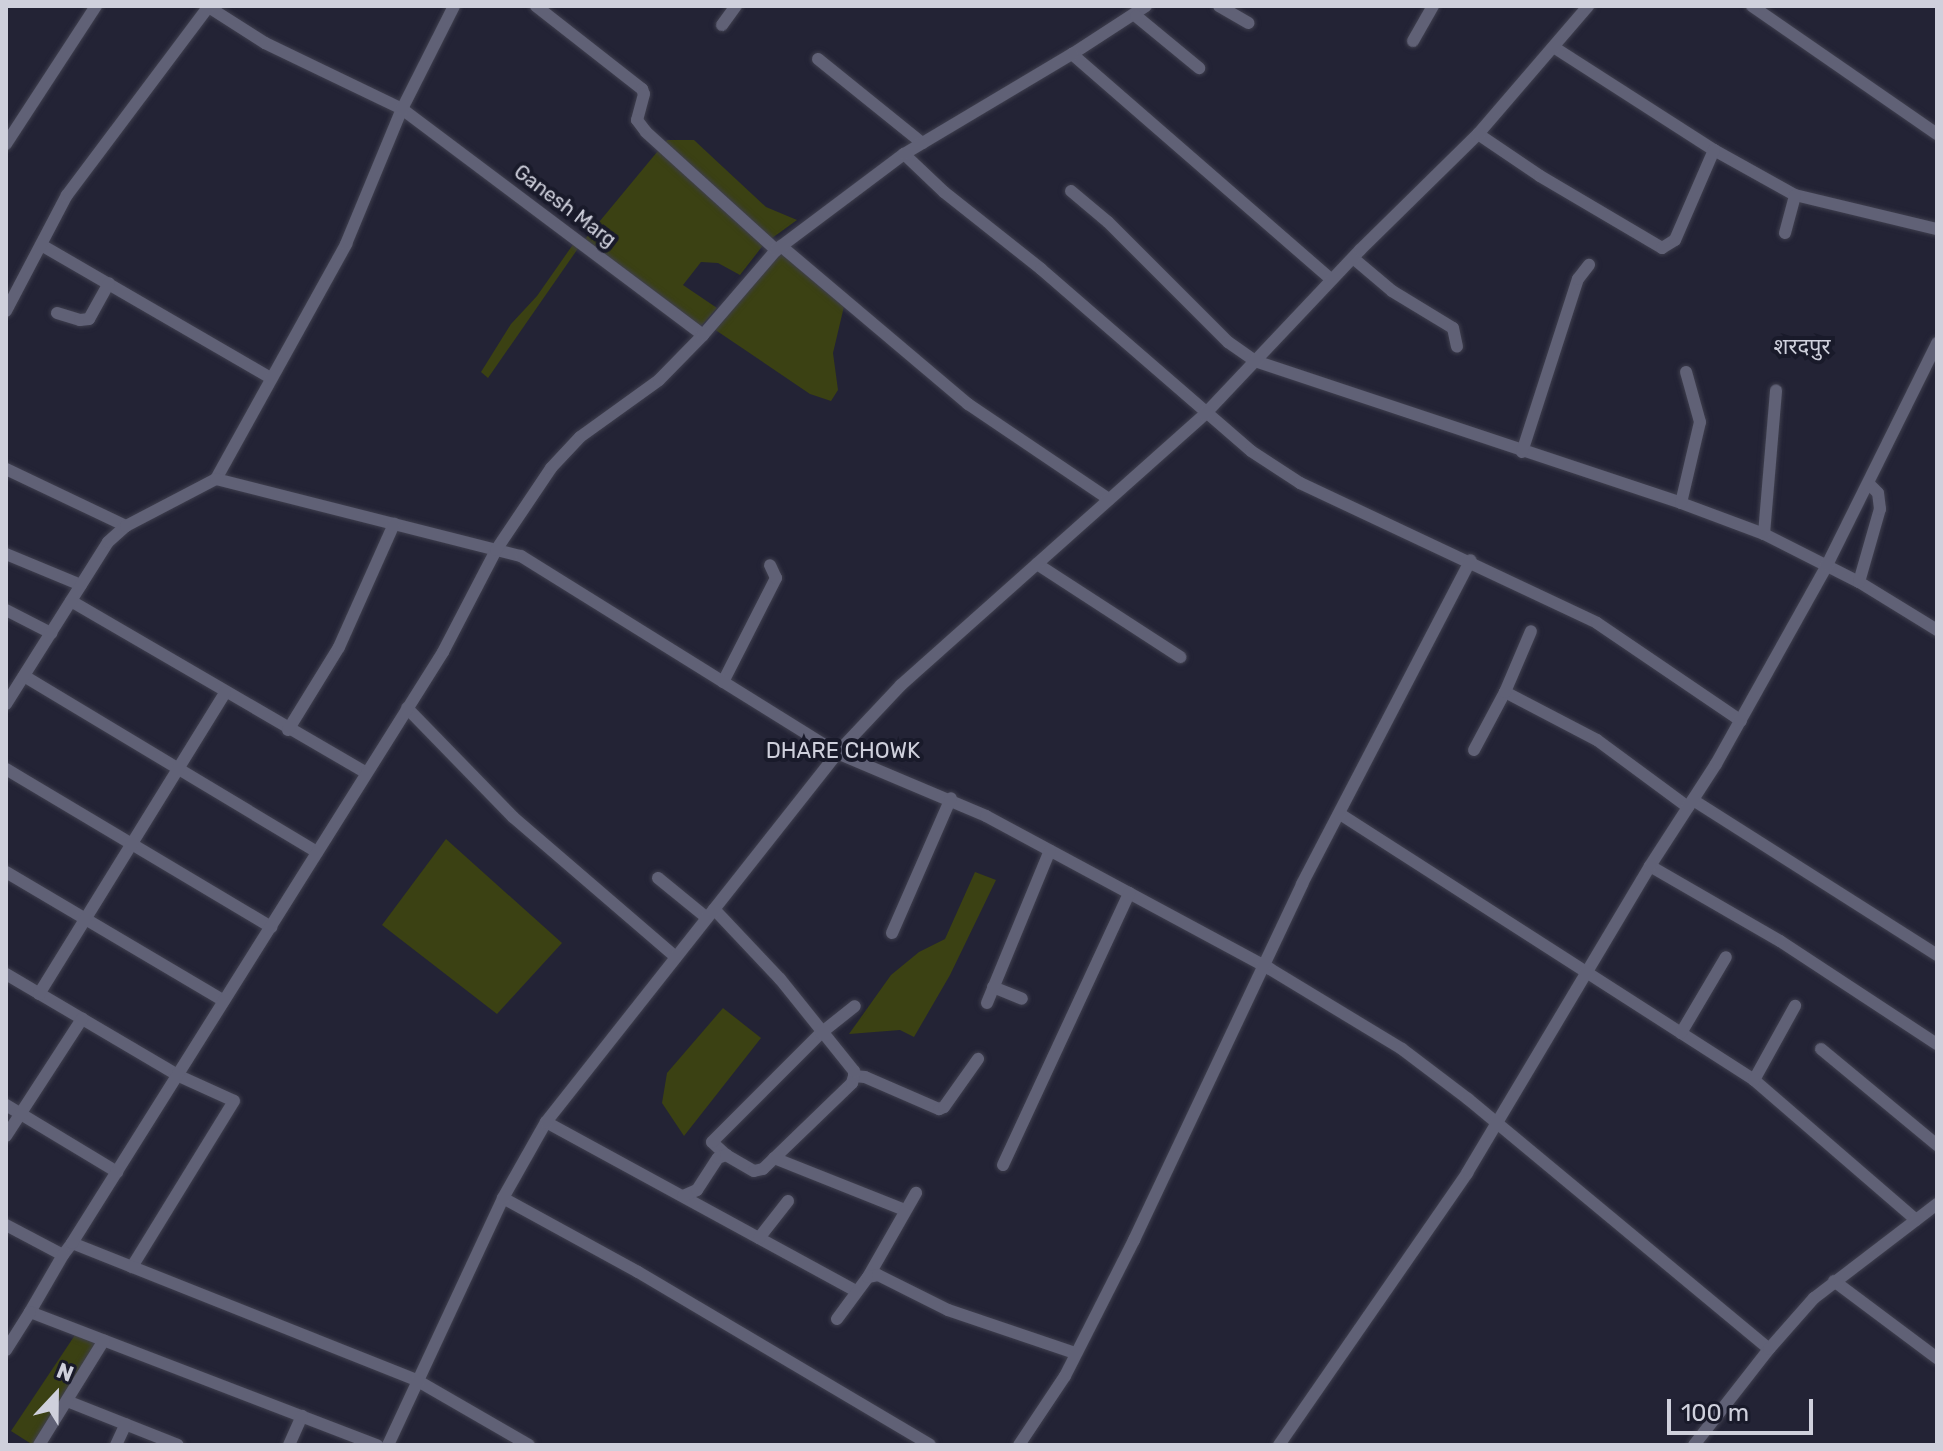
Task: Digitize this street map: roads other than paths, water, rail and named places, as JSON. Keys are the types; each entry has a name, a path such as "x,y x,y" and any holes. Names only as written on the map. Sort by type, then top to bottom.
{"street":[{"path":"6,144 96,6"},
{"path":"6,311 43,246 67,195 208,6"},
{"name":"Ganesh Marg","path":"208,6 229,12 265,43 402,109 703,335"},
{"path":"6,704 108,542 126,526 216,479 346,244 402,109 454,6"},
{"path":"536,6 642,89 644,94 637,120 646,132 779,248 943,384 1109,499"},
{"path":"722,25 736,6"},
{"path":"6,1350 365,772 443,652 496,550 551,468 580,437 659,380 779,248 904,154 1136,16 1146,6"},
{"path":"1219,6 1248,23"},
{"path":"1413,41 1433,6"},
{"path":"393,1443 418,1381 503,1198 546,1122 837,753 901,685 1205,414 1353,258 1478,134 1588,6"},
{"path":"1752,6 1937,134"},
{"path":"1136,16 1199,68"},
{"path":"1555,48 1714,150 1795,195 1937,229"},
{"path":"1072,54 1332,280"},
{"path":"818,59 922,143"},
{"path":"1478,134 1540,176 1662,248 1675,240 1714,150"},
{"path":"904,154 944,192 1041,269 1251,451 1300,483 1471,560 1617,634 1741,721"},
{"path":"1071,191 1108,222 1228,342 1255,361 1681,503 1764,534 1859,582 1937,630"},
{"path":"1785,233 1795,195"},
{"path":"43,246 271,378"},
{"path":"1353,258 1392,291 1453,328 1457,347"},
{"path":"1522,452 1573,293 1589,265"},
{"path":"57,313 80,320 89,319 109,283"},
{"path":"1279,1445 1467,1173 1650,866 1741,721 1869,484 1937,343"},
{"path":"1681,503 1700,422 1686,372"},
{"path":"1764,534 1776,390"},
{"path":"6,469 126,526"},
{"path":"216,479 521,556 837,753 951,798 1263,965 1402,1049 1497,1123 1769,1349"},
{"path":"1859,582 1880,509 1878,493 1869,484"},
{"path":"288,730 339,647 394,524"},
{"path":"6,554 81,585"},
{"path":"1019,1445 1065,1376 1134,1240 1263,965 1471,560"},
{"path":"1037,564 1180,657"},
{"path":"723,682 776,578 770,565"},
{"path":"71,601 288,730 365,772"},
{"path":"6,610 51,633"},
{"path":"1474,750 1505,692 1531,631"},
{"path":"24,676 317,852"},
{"path":"1505,692 1597,740 1690,803 1937,955"},
{"path":"39,994 225,693"},
{"path":"407,708 513,817 676,957"},
{"path":"6,769 130,846 271,927"},
{"path":"892,933 951,798"},
{"path":"1340,814 1754,1080 1916,1220"},
{"path":"987,1003 1050,850"},
{"path":"1650,866 1780,941 1937,1044"},
{"path":"6,872 224,1001"},
{"path":"658,878 710,914 780,979 823,1031 854,1076"},
{"path":"1003,1165 1129,893"},
{"path":"1681,1033 1726,957"},
{"path":"6,974 179,1076 234,1101 132,1267"},
{"path":"993,987 1022,999"},
{"path":"854,1076 852,1083 763,1169 754,1171 726,1155 712,1142 823,1031 855,1006"},
{"path":"1754,1080 1795,1006"},
{"path":"6,1136 82,1019"},
{"path":"1821,1049 1937,1145"},
{"path":"854,1076 865,1077 939,1109 944,1107 978,1059"},
{"path":"6,1105 117,1172"},
{"path":"546,1122 856,1291"},
{"path":"683,1196 697,1190 718,1158 726,1155"},
{"path":"774,1158 809,1175 905,1210"},
{"path":"837,1319 868,1277 916,1193"},
{"path":"503,1198 638,1272 930,1445"},
{"path":"759,1238 788,1201"},
{"path":"1694,1445 1769,1349 1834,1281 1937,1204"},
{"path":"6,1226 63,1255"},
{"path":"72,1243 418,1381 529,1445"},
{"path":"868,1277 878,1275 948,1310 1075,1353"},
{"path":"1834,1281 1937,1358"},
{"path":"30,1312 377,1445"},
{"path":"39,1445 104,1340"},
{"path":"67,1401 178,1445"},
{"path":"289,1445 302,1416"},
{"path":"116,1445 126,1424"}],"district":[{"name":"शरदपुर","path":"1802,347"},
{"name":"DHARE CHOWK","path":"843,751"}]}
